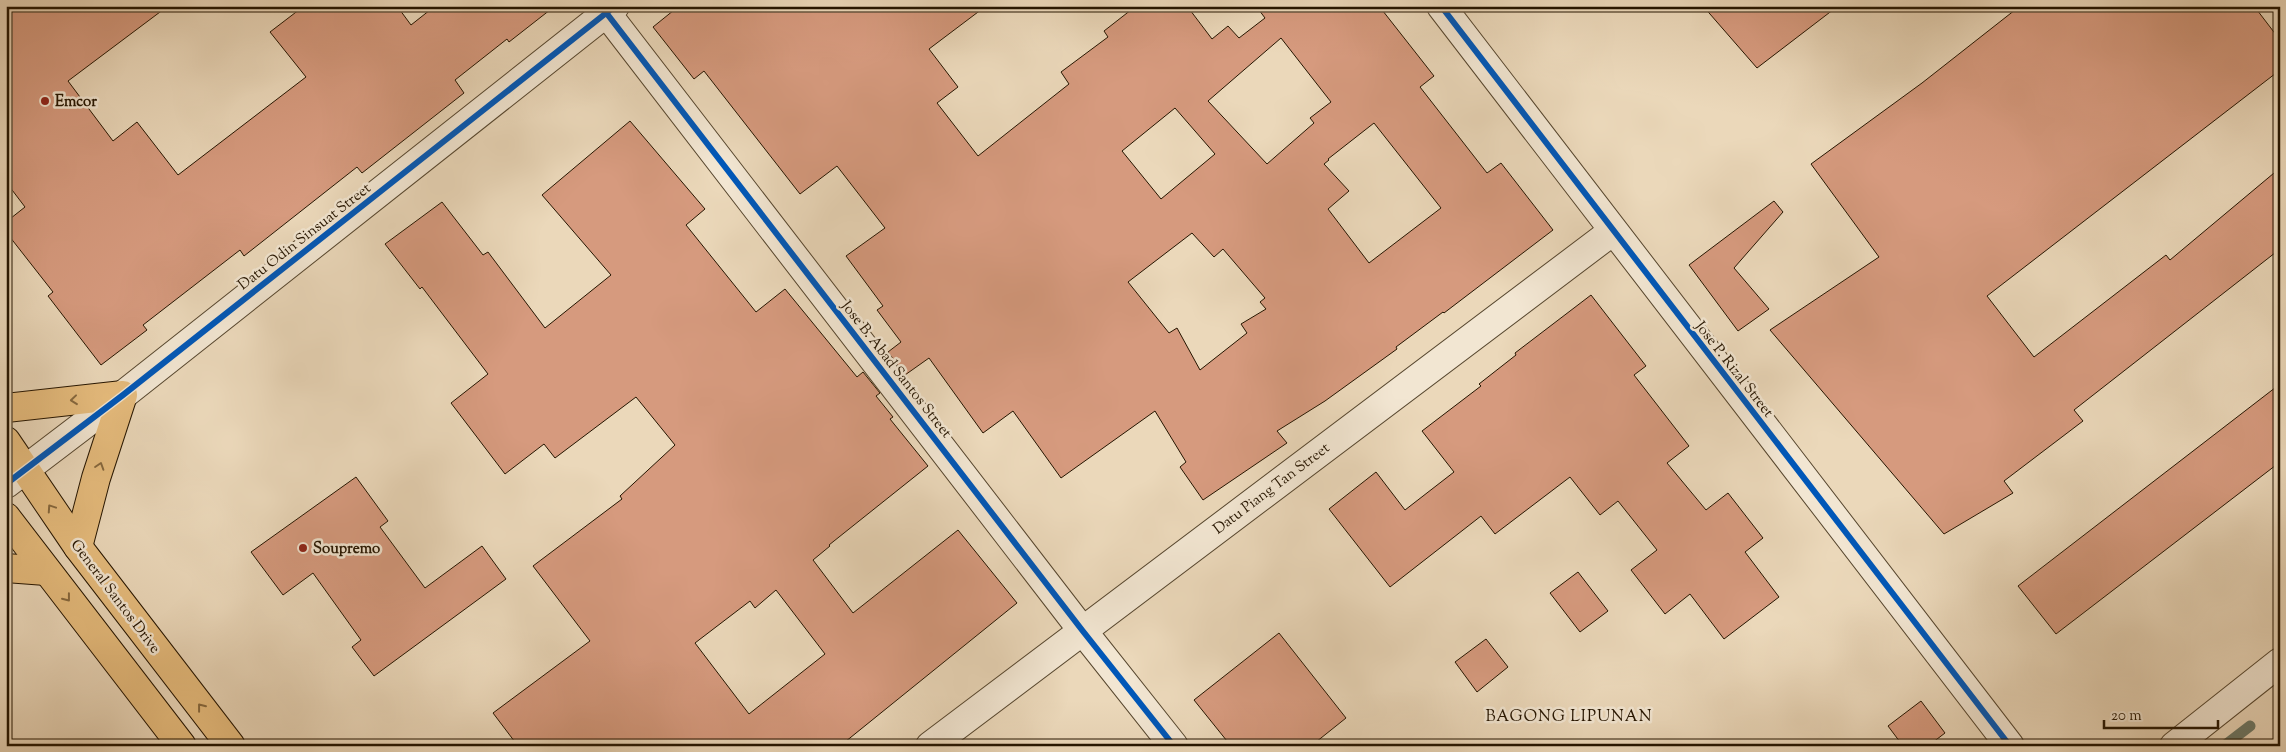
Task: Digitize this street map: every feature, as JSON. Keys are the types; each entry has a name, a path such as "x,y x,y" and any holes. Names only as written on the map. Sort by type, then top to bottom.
{"highway":[{"path":"6,408 123,395 96,478 78,547"},
{"name":"General Santos Drive","path":"6,441 15,476 78,547 231,746"},
{"path":"6,518 182,746"},
{"path":"6,568 46,571"}],"street":[{"name":"Jose P. Rizal Street","path":"1441,6 2010,746"},
{"name":"Datu Odin Sinsuat Street","path":"15,476 123,395 608,9"},
{"name":"Jose B. Abad Santos Street","path":"608,9 1082,630 1174,746"},
{"name":"Datu Piang Tan Street","path":"930,746 1613,231"},
{"path":"2174,746 2280,662"}],"building":[{"path":"6,6 168,6 68,81 113,141 137,122 178,175 306,77 270,32 304,6 397,6 411,25 435,6 555,6 509,42 507,39 455,80 464,93 362,173 357,167 244,256 240,250 143,325 147,330 101,365 48,296 53,292 6,232 6,222 25,207 6,182"},
{"path":"679,6 986,6 929,49 958,87 937,103 978,156 1069,84 1061,72 1108,37 1104,31 1136,6 1187,6 1212,39 1228,26 1239,38 1265,18 1256,6 1379,6 1434,76 1420,87 1487,173 1501,163 1553,230 1396,347 1397,349 1325,401 1277,431 1287,443 1203,500 1180,467 1186,462 1155,411 1061,478 1013,411 983,433 929,358 905,375 888,352 901,342 877,310 883,306 846,256 885,228 837,166 800,194 704,71 694,79 653,27","holes":["1281,38 1331,102 1310,118 1314,123 1267,164 1208,101","1175,108 1215,154 1161,199 1122,151","1374,123 1441,208 1369,263 1328,209 1349,191 1324,164","1192,233 1214,257 1223,249 1265,298 1260,302 1266,309 1241,324 1247,333 1200,370 1177,328 1169,333 1128,282"]},
{"path":"1703,6 1838,6 1757,68"},
{"path":"2020,6 2254,6 2280,40 2280,70 1987,296 2034,357 2166,255 2170,260 2280,168 2280,249 2074,410 2083,421 2004,481 2013,493 1944,534 1770,330 1879,257 1811,164 1922,83"},
{"path":"630,121 705,209 686,225 756,312 785,289 857,377 863,372 880,393 876,396 893,417 890,419 928,466 813,560 853,613 958,530 1017,603 840,746 518,746 493,713 590,641 533,566 622,499 620,496 675,445 636,397 555,458 544,444 505,474 451,403 488,374 422,287 420,289 385,244 442,202 483,255 488,252 545,328 611,275 542,195","holes":["776,590 825,654 749,714 695,643 750,601 755,608"]},
{"path":"1774,201 1783,212 1734,268 1769,309 1738,331 1689,265"},
{"path":"1591,295 1646,366 1634,375 1689,446 1667,463 1706,510 1728,493 1763,538 1745,552 1779,597 1724,639 1690,594 1665,614 1631,570 1657,550 1618,501 1600,515 1570,477 1495,534 1481,516 1390,587 1329,509 1376,472 1405,510 1454,472 1422,431 1481,386 1479,384 1516,355 1515,353"},
{"path":"2280,384 2280,462 2056,634 2018,586"},
{"path":"356,477 388,521 380,527 425,588 482,546 506,579 374,676 352,647 361,640 313,573 283,595 251,552"},
{"path":"1578,572 1608,611 1580,632 1550,593"},
{"path":"1279,633 1346,718 1311,746 1231,746 1194,700"},
{"path":"1486,639 1508,667 1477,692 1455,662"},
{"path":"1921,701 1945,733 1928,746 1903,746 1888,726"}],"waterway":[{"path":"2224,746 2250,726"}],"cycle path":[{"path":"601,6 1082,630 1174,746"},
{"path":"6,484 123,395 615,6"},
{"path":"1441,6 2010,746"}],"place":[{"name":"Emcor","path":"45,101"},
{"name":"Soupremo","path":"303,548"}],"district":[{"name":"BAGONG LIPUNAN","path":"1569,715"}]}
